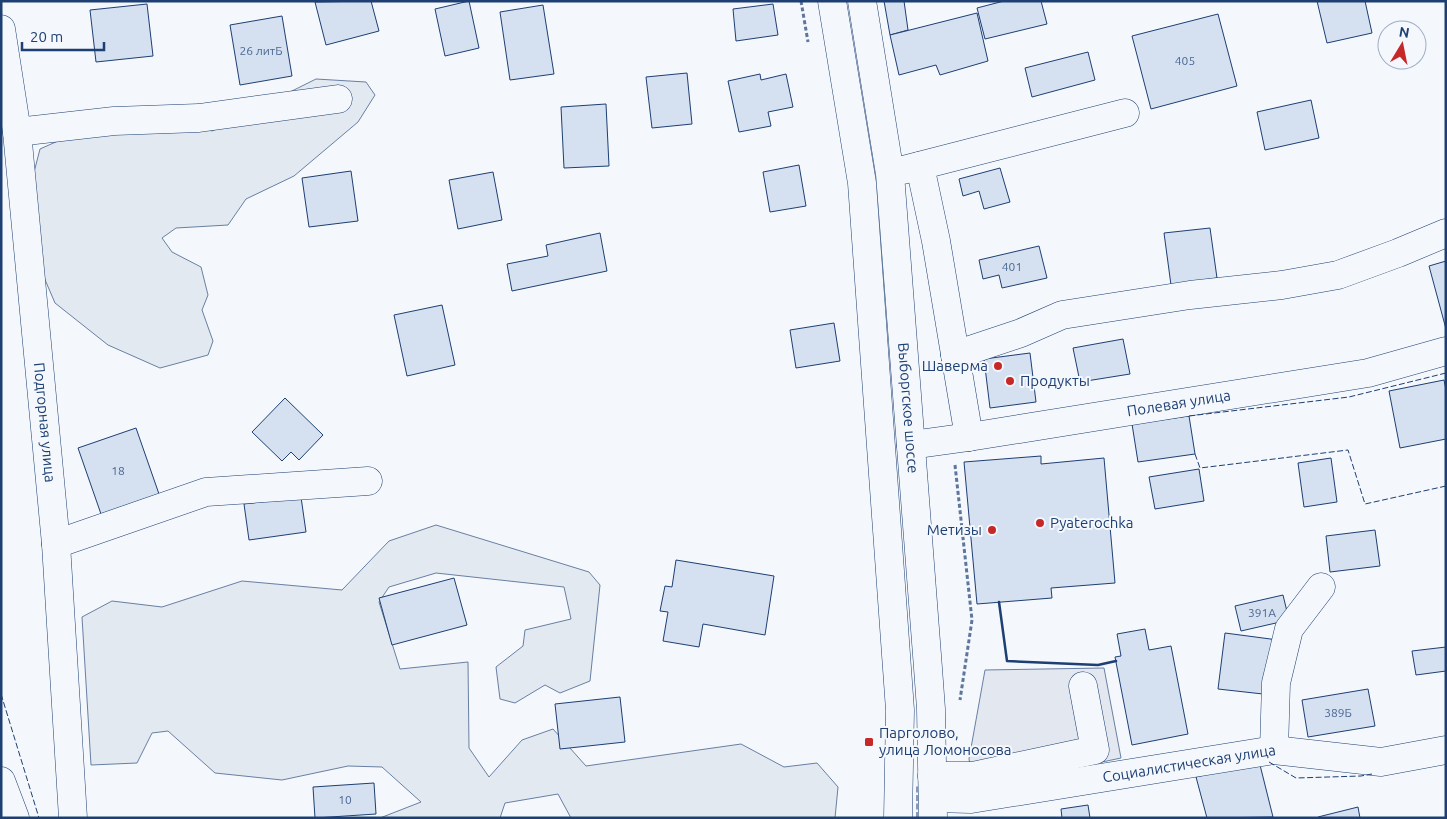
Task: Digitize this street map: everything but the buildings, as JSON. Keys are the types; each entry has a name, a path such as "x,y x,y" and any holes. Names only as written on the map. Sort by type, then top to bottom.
{"street":[{"name":"Выборгское шоссе","path":"832,1 862,183 900,710 898,818"},
{"name":"Выборгское шоссе","path":"862,1 890,174 929,676 933,797"},
{"name":"Подгорная улица","path":"1,29 17,132 56,544 73,818"},
{"path":"17,132 114,121 199,118 338,99"},
{"path":"890,174 1125,112"},
{"path":"920,166 936,241 955,355 960,439"},
{"path":"955,355 1021,333 1062,315 1190,295 1282,285 1338,275 1446,233"},
{"name":"Полевая улица","path":"910,445 960,439 1368,373 1446,351"},
{"path":"56,544 206,492 368,481"},
{"path":"1274,750 1276,683 1289,629 1321,587"},
{"path":"933,797 973,776 1095,750 1083,686"},
{"name":"Социалистическая улица","path":"933,797 972,799 1274,750 1381,762 1446,750"},
{"path":"1,781 15,818"}],"path":[{"path":"959,708 972,620 960,439"}],"shaded area":[{"path":"316,79 366,82 375,95 358,122 294,176 246,199 228,225 176,228 162,238 172,252 201,267 208,295 202,310 213,341 208,355 160,368 108,345 55,303 40,268 30,188 40,149 134,107 212,131"},
{"path":"436,525 589,572 600,585 590,681 560,693 545,685 515,703 500,699 496,667 523,646 525,630 571,619 564,587 436,573 389,587 379,602 400,669 468,662 469,748 489,777 522,740 553,729 586,766 741,744 784,767 817,763 838,787 835,818 571,818 558,794 505,803 500,818 380,818 421,802 382,767 348,766 282,780 215,773 168,731 152,733 137,763 91,765 82,617 112,601 162,607 242,581 342,590 389,541"},
{"path":"1104,668 1121,758 974,789 969,759 985,670"}],"fence":[{"path":"1189,416 1349,397 1446,373"},
{"path":"1195,454 1200,468 1348,450 1365,504 1446,486"},
{"path":"1,694 39,818"},
{"path":"1269,762 1296,778 1372,774"},
{"path":"917,785 917,818"}],"wall":[{"path":"999,602 1007,661 1098,665 1116,661"}],"place":[{"name":"Шаверма","path":"998,366"},
{"name":"Продукты","path":"1010,381"},
{"name":"Pyaterochka","path":"1040,523"},
{"name":"Метизы","path":"992,530"},
{"name":"Парголово, улица Ломоносова","path":"869,742"}]}
